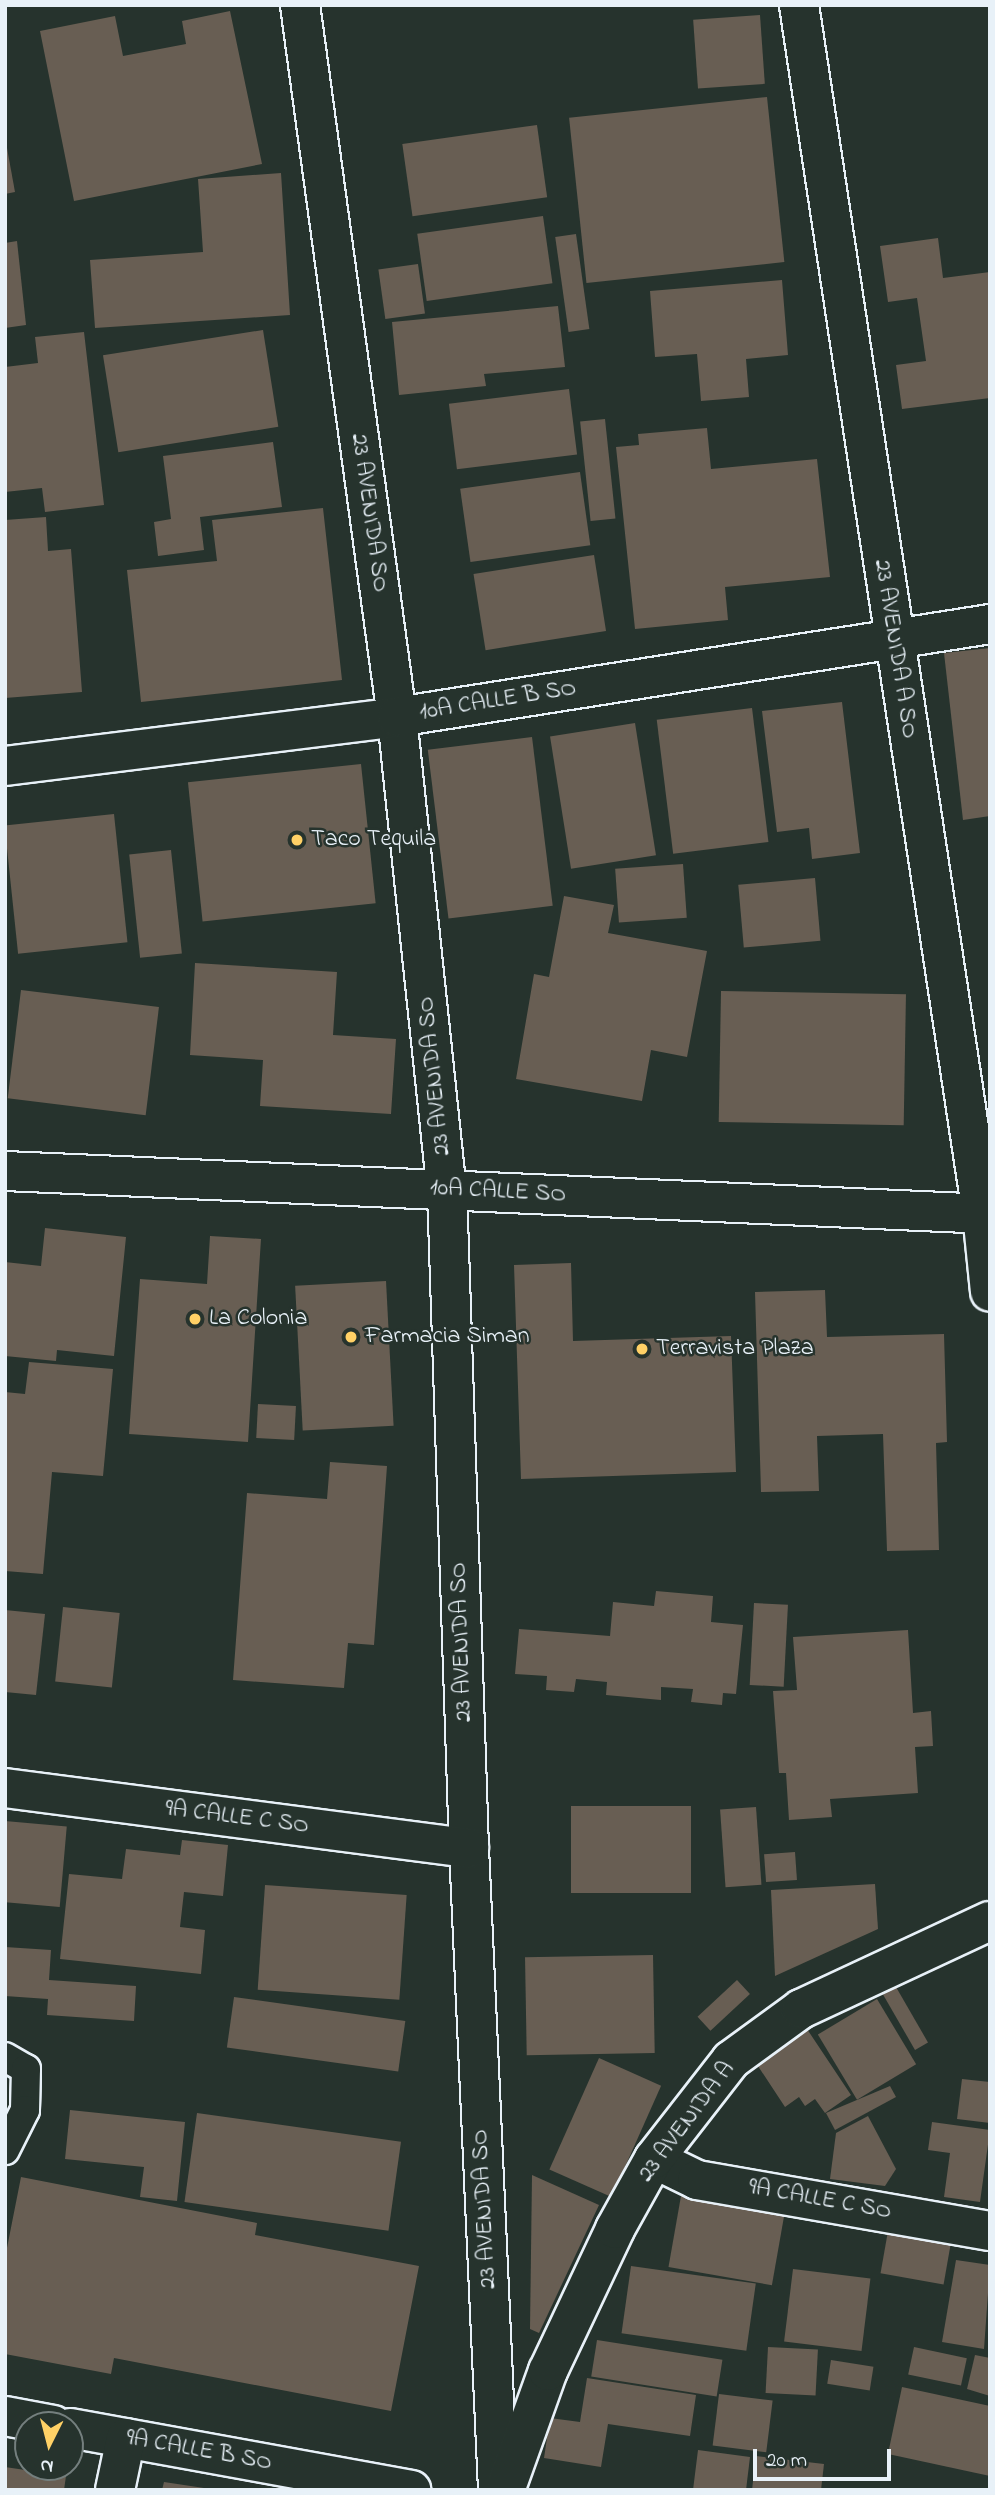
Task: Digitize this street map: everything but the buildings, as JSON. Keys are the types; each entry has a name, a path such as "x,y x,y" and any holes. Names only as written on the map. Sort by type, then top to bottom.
{"street":[{"name":"23 AVENIDA SO","path":"300,5 397,717 447,1189 469,1848 498,2490"},
{"name":"23 AVENIDA A SO","path":"799,5 893,637 986,1213 990,1292"},
{"name":"10A CALLE B SO","path":"5,766 397,717 893,637 990,624"},
{"name":"10A CALLE SO","path":"5,1171 986,1213"},
{"name":"9A CALLE C SO","path":"5,1788 469,1848"},
{"name":"23 AVENIDA A","path":"505,2490 548,2371 615,2229 654,2159 732,2060 801,2009 990,1921"},
{"name":"9A CALLE C SO","path":"654,2159 697,2179 990,2231"},
{"name":"9A CALLE B SO","path":"84,2430 411,2490"},
{"path":"115,2490 126,2438"}],"lane":[{"path":"5,2057 26,2069 25,2110 5,2150"}],"place":[{"name":"Taco Tequila","path":"297,840"},
{"name":"La Colonia","path":"195,1319"},
{"name":"Farmacia Siman","path":"351,1337"},
{"name":"Terravista Plaza","path":"642,1349"}]}
